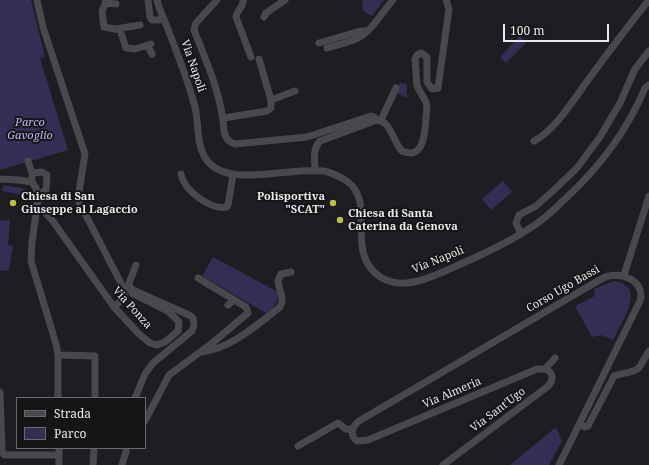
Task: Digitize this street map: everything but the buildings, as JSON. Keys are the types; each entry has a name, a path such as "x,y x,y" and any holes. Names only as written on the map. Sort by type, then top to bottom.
{"street":[{"path":"36,0 43,27 85,154 78,202 124,289 124,298 114,308"},
{"path":"148,0 150,17 152,20 164,18"},
{"name":"Via Napoli","path":"157,0 175,47 195,108 199,138 207,161 218,170 233,175 323,171 339,177 351,184 358,197 361,207 361,245 363,254 374,271 385,280 402,283 421,281 468,261 528,230 556,207 591,174 605,158 623,132 638,105 645,88 649,85"},
{"path":"217,0 196,23 194,30 213,80 224,118 226,137 230,142 235,144 303,138 371,116 386,124 402,151 406,152 417,151 421,147 424,139 427,106 417,86 415,59 419,53 426,55 428,59 427,83 432,89 438,88 449,9 446,0"},
{"path":"243,0 243,4 236,17 251,57"},
{"path":"264,16 285,0"},
{"path":"327,48 358,38 368,31 392,0"},
{"path":"534,142 540,139 558,121 626,28 649,0"},
{"path":"116,4 106,2 102,11 104,27 116,29 140,25"},
{"path":"116,29 120,30 126,48 135,49 149,45 152,54"},
{"path":"319,43 362,30 368,31"},
{"path":"521,234 516,223 517,217 522,212 536,206 576,168 600,137 620,103 635,69 649,51"},
{"path":"224,118 268,110 271,108 271,100 259,59"},
{"path":"315,171 314,151 316,144 320,140 379,120 396,88"},
{"path":"271,100 295,91"},
{"path":"28,161 32,173 32,182"},
{"path":"32,173 40,172 47,175 46,190 38,195"},
{"path":"181,174 182,180 198,197 220,208 228,207 233,175"},
{"path":"0,178 32,182 36,186 38,195 31,261 56,344 58,355 58,397"},
{"path":"559,465 640,301 642,295 639,288 632,280 624,275 649,196"},
{"name":"Via Ponza","path":"37,208 43,210 52,220 114,308 139,334 151,344 157,345 163,343 178,330 179,322 172,314 132,293 133,290 136,290 190,316 193,319 192,330 190,333 153,363 145,374 136,397"},
{"path":"132,293 129,286 129,280 136,265"},
{"path":"198,353 218,348 233,341 278,308 282,299 278,281 281,274 291,272"},
{"name":"Corso Ugo Bassi","path":"352,430 359,421 603,278 612,274 624,275"},
{"path":"146,419 169,374 248,314 246,307 198,278"},
{"path":"228,305 234,300"},
{"path":"579,424 585,427 588,426 614,376 619,374 628,374 639,368 649,351"},
{"path":"58,355 95,356 95,397"},
{"path":"545,368 555,358"},
{"name":"Via Almeria","path":"352,430 355,440 360,442 368,440 537,369 545,368"},
{"name":"Via Sant'Ugo","path":"443,465 547,387 551,383 552,376 545,368"},
{"path":"0,392 2,451 4,455 59,451 59,465"},
{"path":"298,446 338,423 346,429 352,430"},
{"path":"93,465 94,449"},
{"path":"122,465 128,449"}],"green space":[{"name":"Parco Gavoglio","path":"0,0 31,0 45,57 40,58 68,150 0,170"},
{"path":"362,0 384,0 372,16 363,11"},
{"path":"520,36 526,43 506,63 500,57"},
{"path":"400,82 407,85 407,98 397,93"},
{"path":"503,181 512,192 491,210 482,199"},
{"path":"4,185 25,189 23,195 2,191"},
{"path":"10,220 8,245 13,246 9,270 0,271 0,221"},
{"path":"213,257 278,292 278,299 269,312 266,313 202,276"},
{"path":"614,281 624,284 629,290 631,297 626,315 613,340 601,335 592,337 575,306 595,296 594,289"},
{"path":"556,427 562,441 549,465 510,465"}],"place":[{"name":"Chiesa di San Giuseppe al Lagaccio","path":"13,203"},
{"name":"Polisportiva \"SCAT\"","path":"333,203"},
{"name":"Chiesa di Santa Caterina da Genova","path":"340,220"}]}
